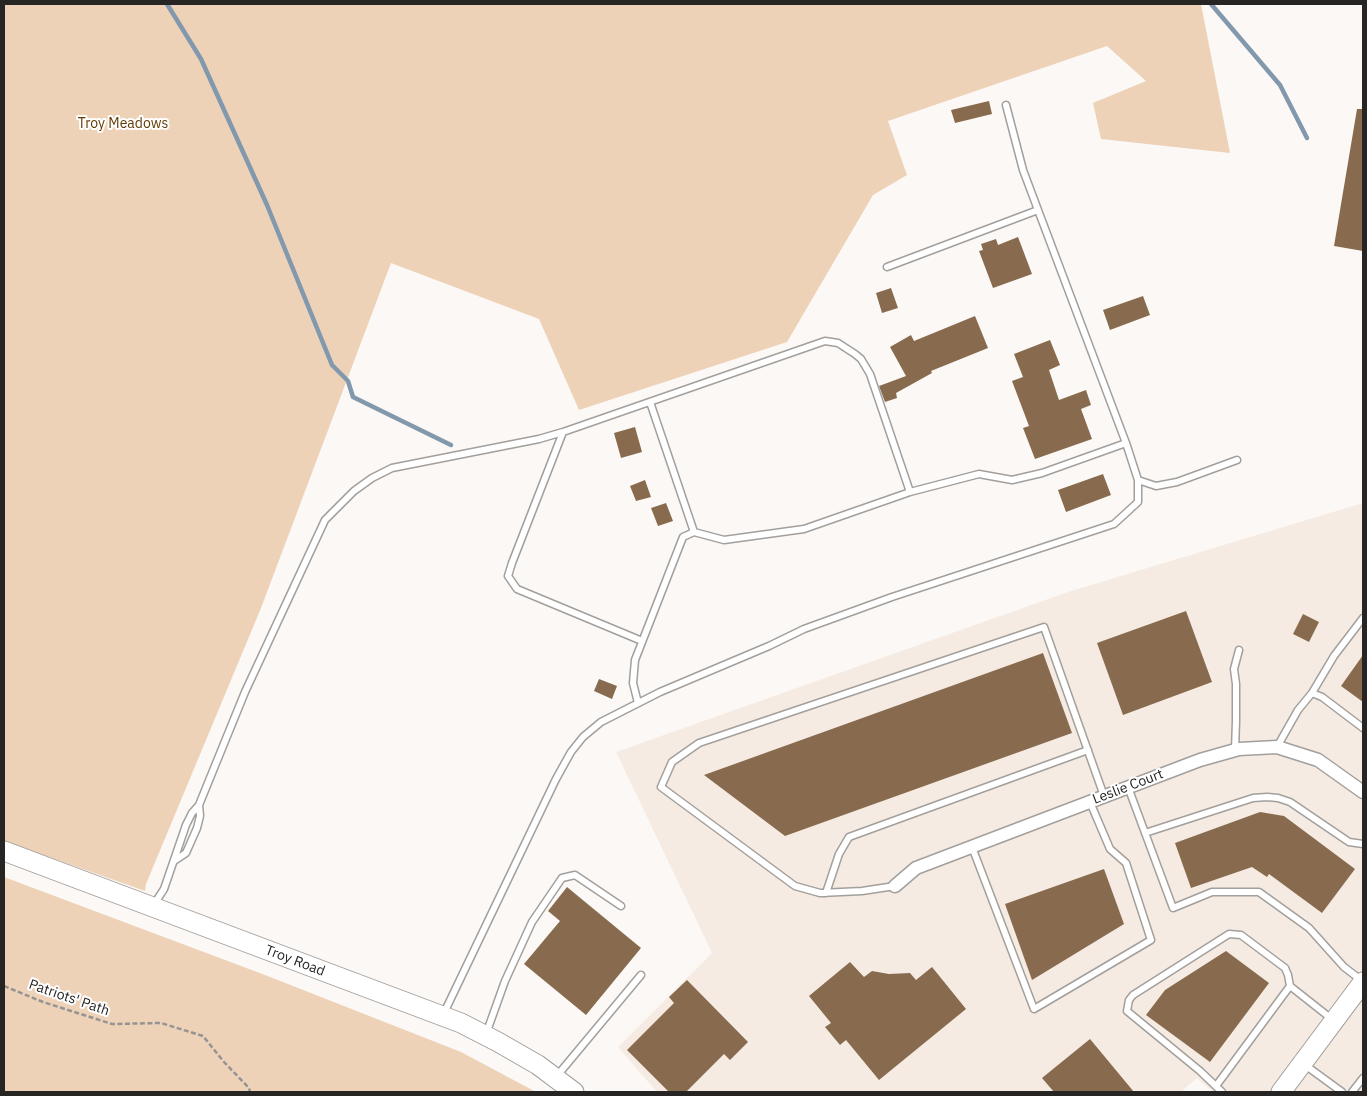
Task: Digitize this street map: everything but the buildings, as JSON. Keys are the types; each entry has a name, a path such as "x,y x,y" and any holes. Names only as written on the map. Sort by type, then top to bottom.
{"street":[{"name":"Leslie Court","path":"895,886 916,868 1200,760 1235,750 1277,747 1318,760 1363,792"},
{"name":"Troy Road","path":"4,851 461,1023 538,1065 574,1092"},
{"path":"1285,1091 1303,1063 1363,982"}],"lane":[{"path":"442,1016 556,779 571,752 583,737 601,722 660,692 769,646 804,629 892,597 1114,524 1138,502 1138,480 1126,443 1022,170 1006,105"},
{"path":"887,266 1038,210"},
{"path":"153,907 164,889 192,813 199,805 245,692 309,551 325,520 354,491 372,478 392,468 538,439 563,432 825,340 838,344 855,354 861,359 870,374 910,492"},
{"path":"650,402 694,532"},
{"path":"563,432 508,576 517,589 642,641"},
{"path":"638,703 633,683 635,660 683,537 694,532 724,540 804,528 910,492 979,474 1012,480 1042,473 1126,443"},
{"path":"1138,480 1156,486 1177,482 1236,460"},
{"path":"1277,747 1298,710 1312,693 1334,656 1363,618"},
{"path":"895,886 862,891 820,893 795,886 661,787 672,762 698,743 1044,627 1104,796"},
{"path":"1235,750 1236,684 1234,669 1239,650"},
{"path":"1312,693 1322,697 1363,728"},
{"path":"826,893 839,854 849,837 1088,750"},
{"path":"1128,787 1173,908 1212,892 1260,892 1309,928 1344,967 1363,982"},
{"path":"1145,833 1253,798 1267,797 1290,802 1349,842 1363,844"},
{"path":"972,846 1034,1010 1151,940 1126,862 1110,849 1090,802"},
{"path":"174,861 186,854 197,828 200,816 199,805"},
{"path":"486,1035 505,981 532,922 562,878 575,875 621,906"},
{"path":"1222,1092 1200,1071 1126,1010 1129,1000 1133,996 1230,934 1241,935 1285,968 1290,986 1334,1021"},
{"path":"555,1078 641,974"},
{"path":"1216,1086 1290,986"},
{"path":"1303,1063 1342,1092"},
{"path":"1352,1092 1363,1078"}],"path":[{"name":"Patriots' Path","path":"4,986 42,1002 112,1024 161,1023 203,1036 249,1088 250,1092"}],"shaded area":[{"path":"1363,503 1363,1092 1213,1092 1197,1078 1181,1092 657,1092 618,1047 712,953 616,752 1068,592"}],"green space":[{"name":"Troy Meadows","path":"4,4 1201,4 1230,153 1101,139 1093,103 1146,81 1107,46 888,121 907,175 873,195 787,342 579,410 539,319 391,263 261,608 146,884 145,891 4,841"},
{"path":"4,877 265,975 461,1052 536,1092 4,1092"}],"waterway":[{"path":"167,4 201,59 267,205 332,365 348,381 353,397 451,445"},
{"path":"1211,4 1280,85 1307,138"}]}
